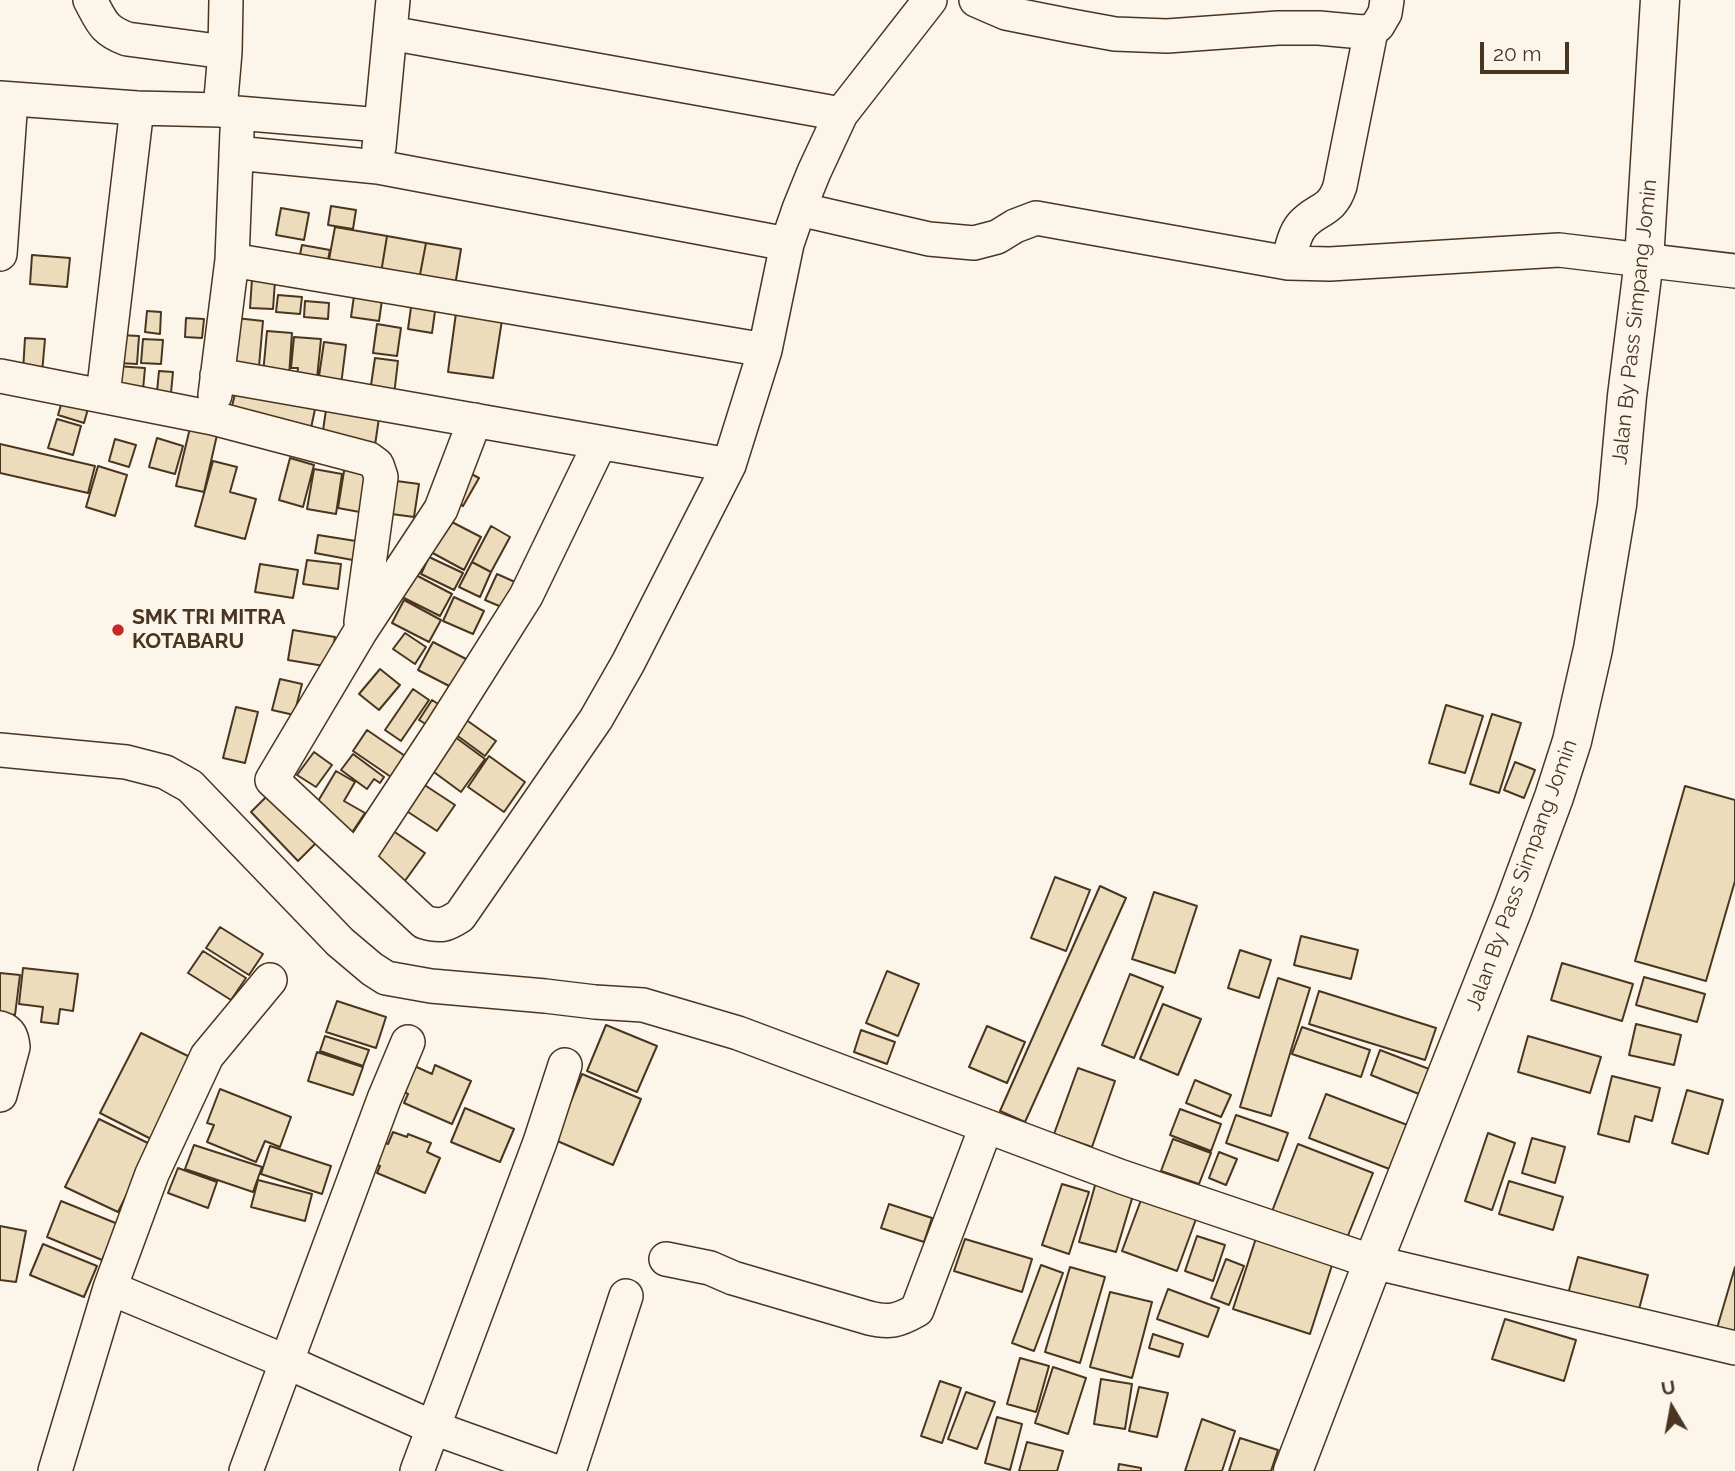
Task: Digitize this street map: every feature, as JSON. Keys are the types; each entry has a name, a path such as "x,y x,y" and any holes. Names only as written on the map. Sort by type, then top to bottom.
{"highway":[{"name":"Jalan By Pass Simpang Jomin","path":"1293,1471 1513,908 1572,741 1595,637 1617,505 1644,260 1660,0"}],"street":[{"path":"90,0 104,26 112,33 127,39 225,52"},
{"path":"213,418 232,260 236,153 229,112 225,52 226,0"},
{"path":"377,167 393,0"},
{"path":"475,420 441,509 360,632 272,780 425,922 436,925 443,925 460,916 596,719 628,663 729,465 765,350 787,244 799,209 841,114 930,0"},
{"path":"976,0 1006,13 1115,34 1167,36 1278,28 1371,31 1385,13 1387,0"},
{"path":"1288,263 1299,228 1336,199 1371,31"},
{"path":"390,33 841,114"},
{"path":"0,254 5,98 229,112 380,125"},
{"path":"103,395 137,108"},
{"path":"236,153 377,167 787,244"},
{"path":"799,209 929,239 974,243 997,237 1036,218 1288,263 1330,264 1559,250 1735,271"},
{"path":"232,260 765,350"},
{"path":"217,375 729,465"},
{"path":"0,376 213,418 369,459 377,466 381,477 360,632"},
{"path":"357,858 526,596 600,443"},
{"path":"0,750 126,762 165,772 190,786 341,942 386,978 431,986 643,1005 738,1033 1122,1177 1373,1262 1735,1348"},
{"path":"55,1471 110,1288 152,1174 208,1056 270,979"},
{"path":"0,1028 9,1032 13,1040 0,1095"},
{"path":"247,1471 384,1099 408,1042"},
{"path":"417,1471 540,1142 565,1065"},
{"path":"666,1259 710,1268 733,1278 884,1322 902,1319 917,1310 986,1127"},
{"path":"110,1288 288,1362 434,1428 554,1471"},
{"path":"569,1471 626,1296"}],"building":[{"path":"331,206 356,210 353,229 328,225"},
{"path":"281,208 309,213 304,240 276,235"},
{"path":"335,227 387,236 381,273 328,265"},
{"path":"387,236 426,243 419,280 381,273"},
{"path":"426,243 461,249 455,286 419,280"},
{"path":"302,245 330,250 327,265 299,259"},
{"path":"32,255 70,258 67,287 30,284"},
{"path":"252,279 275,281 273,309 250,308"},
{"path":"355,289 383,293 379,321 351,317"},
{"path":"278,295 302,297 300,314 276,312"},
{"path":"412,300 436,304 432,333 408,329"},
{"path":"305,301 329,303 328,319 304,317"},
{"path":"147,311 161,312 160,334 145,332"},
{"path":"456,313 502,320 493,378 448,372"},
{"path":"186,318 204,319 202,338 185,337"},
{"path":"236,318 263,321 259,366 233,364"},
{"path":"377,324 401,328 397,356 373,353"},
{"path":"267,331 292,333 289,376 263,374"},
{"path":"120,335 139,336 137,364 118,363"},
{"path":"294,337 321,339 316,388 296,386 298,368 291,368"},
{"path":"25,338 45,339 42,373 23,371"},
{"path":"143,339 163,340 161,364 141,363"},
{"path":"324,342 346,345 340,393 317,390"},
{"path":"375,358 398,361 394,395 370,392"},
{"path":"116,366 145,368 143,390 114,388"},
{"path":"159,371 173,372 170,403 156,402"},
{"path":"238,382 317,400 311,428 231,410"},
{"path":"65,391 91,398 84,423 58,415"},
{"path":"326,410 379,418 374,452 321,444"},
{"path":"57,419 81,426 73,455 48,448"},
{"path":"190,428 217,435 204,492 176,486"},
{"path":"157,438 183,446 175,474 149,467"},
{"path":"115,439 136,445 129,467 109,461"},
{"path":"0,444 95,466 88,493 0,473"},
{"path":"290,458 314,465 303,507 279,500"},
{"path":"213,461 237,467 230,492 256,499 245,539 195,526"},
{"path":"345,465 372,469 365,513 338,508"},
{"path":"98,466 127,475 115,516 86,507"},
{"path":"314,469 342,474 336,514 307,509"},
{"path":"464,470 479,478 463,506 449,499"},
{"path":"389,480 419,484 414,517 384,513"},
{"path":"446,519 481,537 464,570 429,551"},
{"path":"491,526 510,537 491,572 472,562"},
{"path":"318,535 362,542 358,561 315,553"},
{"path":"429,557 463,573 454,590 421,574"},
{"path":"307,560 341,564 338,589 303,584"},
{"path":"472,562 491,572 480,597 459,587"},
{"path":"260,564 298,570 293,598 255,592"},
{"path":"414,574 452,594 440,616 402,597"},
{"path":"497,574 515,582 504,608 485,600"},
{"path":"454,597 484,611 473,634 443,621"},
{"path":"404,600 441,620 429,642 392,623"},
{"path":"293,630 335,637 330,667 288,660"},
{"path":"405,633 426,647 415,664 393,649"},
{"path":"433,642 470,661 455,689 418,670"},
{"path":"380,669 400,685 379,710 359,694"},
{"path":"280,679 302,684 294,715 272,710"},
{"path":"413,689 429,700 401,741 385,730"},
{"path":"432,700 443,707 429,726 419,720"},
{"path":"1446,705 1483,716 1465,773 1429,763"},
{"path":"236,707 258,712 245,763 223,758"},
{"path":"1492,714 1521,723 1499,793 1470,784"},
{"path":"465,719 496,741 485,756 455,734"},
{"path":"367,730 408,758 394,779 353,751"},
{"path":"451,734 485,759 461,792 427,767"},
{"path":"314,752 332,765 316,787 297,775"},
{"path":"353,754 384,777 380,783 374,779 367,789 341,770"},
{"path":"489,756 525,782 504,812 468,787"},
{"path":"1515,762 1535,770 1524,798 1504,790"},
{"path":"336,771 355,782 344,801 365,813 347,840 311,813"},
{"path":"417,780 455,805 437,831 399,806"},
{"path":"1685,786 1735,800 1735,881 1706,981 1635,961"},
{"path":"271,792 318,841 298,861 251,812"},
{"path":"389,828 425,853 402,885 366,859"},
{"path":"1055,877 1090,890 1066,951 1031,938"},
{"path":"1100,886 1126,898 1025,1122 1000,1111"},
{"path":"1154,892 1197,906 1175,973 1132,959"},
{"path":"220,927 263,954 249,975 206,948"},
{"path":"1301,936 1358,950 1351,979 1294,965"},
{"path":"1240,950 1271,960 1259,998 1228,988"},
{"path":"203,951 246,978 231,1000 188,973"},
{"path":"1562,963 1633,984 1622,1021 1551,1000"},
{"path":"23,968 78,974 73,1011 60,1009 58,1024 41,1022 43,1007 19,1004"},
{"path":"887,971 919,984 898,1036 866,1023"},
{"path":"0,973 20,975 15,1015 0,1013"},
{"path":"1130,974 1163,987 1134,1058 1102,1045"},
{"path":"1644,977 1705,994 1697,1022 1636,1005"},
{"path":"1278,978 1310,988 1271,1116 1240,1107"},
{"path":"1319,991 1436,1028 1425,1060 1309,1024"},
{"path":"337,1001 386,1017 376,1048 326,1032"},
{"path":"1163,1004 1201,1019 1178,1075 1140,1059"},
{"path":"1636,1024 1681,1035 1674,1065 1629,1055"},
{"path":"606,1025 657,1046 637,1092 587,1071"},
{"path":"987,1026 1025,1042 1007,1083 969,1067"},
{"path":"1302,1027 1370,1050 1361,1077 1292,1054"},
{"path":"861,1030 895,1042 887,1064 854,1052"},
{"path":"141,1033 194,1059 159,1143 100,1113"},
{"path":"325,1036 369,1050 363,1066 320,1051"},
{"path":"1528,1036 1601,1057 1590,1093 1518,1072"},
{"path":"1380,1050 1429,1069 1419,1094 1371,1075"},
{"path":"317,1052 363,1067 353,1095 308,1081"},
{"path":"410,1064 432,1074 435,1065 471,1081 452,1124 404,1103 408,1094 398,1089"},
{"path":"1078,1068 1115,1081 1092,1147 1054,1134"},
{"path":"582,1074 641,1099 613,1165 555,1140"},
{"path":"1612,1076 1660,1088 1652,1121 1635,1116 1629,1142 1598,1134"},
{"path":"1195,1080 1231,1095 1221,1117 1186,1103"},
{"path":"220,1089 291,1117 280,1147 265,1141 256,1162 207,1142 214,1125 207,1123"},
{"path":"1687,1090 1723,1100 1708,1154 1672,1143"},
{"path":"1326,1094 1410,1126 1392,1170 1309,1138"},
{"path":"465,1108 514,1129 500,1162 451,1142"},
{"path":"1180,1109 1221,1124 1211,1151 1170,1135"},
{"path":"1236,1115 1288,1133 1278,1161 1226,1143"},
{"path":"99,1119 154,1146 118,1212 65,1187"},
{"path":"393,1132 407,1137 408,1134 431,1143 427,1152 440,1158 425,1193 377,1173 380,1166 371,1162 380,1140 388,1144"},
{"path":"1488,1133 1515,1143 1492,1210 1465,1201"},
{"path":"1532,1138 1565,1147 1555,1183 1522,1173"},
{"path":"1173,1139 1211,1153 1199,1184 1161,1171"},
{"path":"1298,1144 1373,1173 1345,1243 1271,1214"},
{"path":"194,1145 262,1167 253,1192 185,1169"},
{"path":"270,1146 331,1166 322,1194 261,1174"},
{"path":"1219,1152 1237,1159 1226,1185 1209,1178"},
{"path":"178,1168 217,1182 208,1208 168,1193"},
{"path":"258,1180 312,1194 305,1221 251,1207"},
{"path":"1509,1181 1563,1197 1553,1230 1499,1214"},
{"path":"1096,1182 1134,1192 1116,1252 1079,1242"},
{"path":"1062,1184 1089,1192 1069,1254 1042,1245"},
{"path":"1141,1200 1196,1219 1177,1271 1122,1251"},
{"path":"61,1201 118,1224 102,1260 47,1237"},
{"path":"889,1204 932,1218 924,1242 881,1228"},
{"path":"0,1226 26,1231 16,1282 0,1280"},
{"path":"1257,1235 1334,1259 1310,1334 1233,1309"},
{"path":"1197,1236 1225,1245 1213,1281 1185,1271"},
{"path":"965,1239 1032,1259 1022,1292 954,1271"},
{"path":"43,1244 97,1266 84,1297 30,1275"},
{"path":"1578,1257 1648,1275 1638,1313 1568,1294"},
{"path":"1226,1259 1244,1266 1229,1305 1211,1298"},
{"path":"1041,1265 1063,1273 1034,1351 1012,1343"},
{"path":"1070,1267 1105,1277 1080,1363 1045,1352"},
{"path":"1735,1267 1735,1341 1715,1335"},
{"path":"1168,1289 1219,1308 1208,1337 1157,1319"},
{"path":"1110,1292 1152,1302 1132,1378 1090,1367"},
{"path":"1505,1319 1576,1340 1564,1381 1492,1359"},
{"path":"1153,1334 1183,1344 1179,1357 1149,1348"},
{"path":"1020,1358 1049,1366 1036,1412 1007,1404"},
{"path":"1053,1367 1086,1378 1068,1434 1035,1423"},
{"path":"1101,1379 1132,1384 1125,1429 1094,1424"},
{"path":"940,1381 961,1388 942,1443 921,1436"},
{"path":"1139,1387 1168,1393 1157,1437 1129,1431"},
{"path":"966,1392 995,1402 977,1449 948,1439"},
{"path":"997,1417 1022,1424 1010,1470 985,1463"},
{"path":"1202,1419 1235,1431 1222,1471 1185,1471"},
{"path":"1240,1438 1278,1450 1271,1471 1229,1471"},
{"path":"1027,1442 1063,1451 1057,1471 1019,1471"},
{"path":"1119,1464 1141,1468 1141,1471 1118,1471"}],"place":[{"name":"SMK TRI MITRA KOTABARU","path":"118,630"}]}
